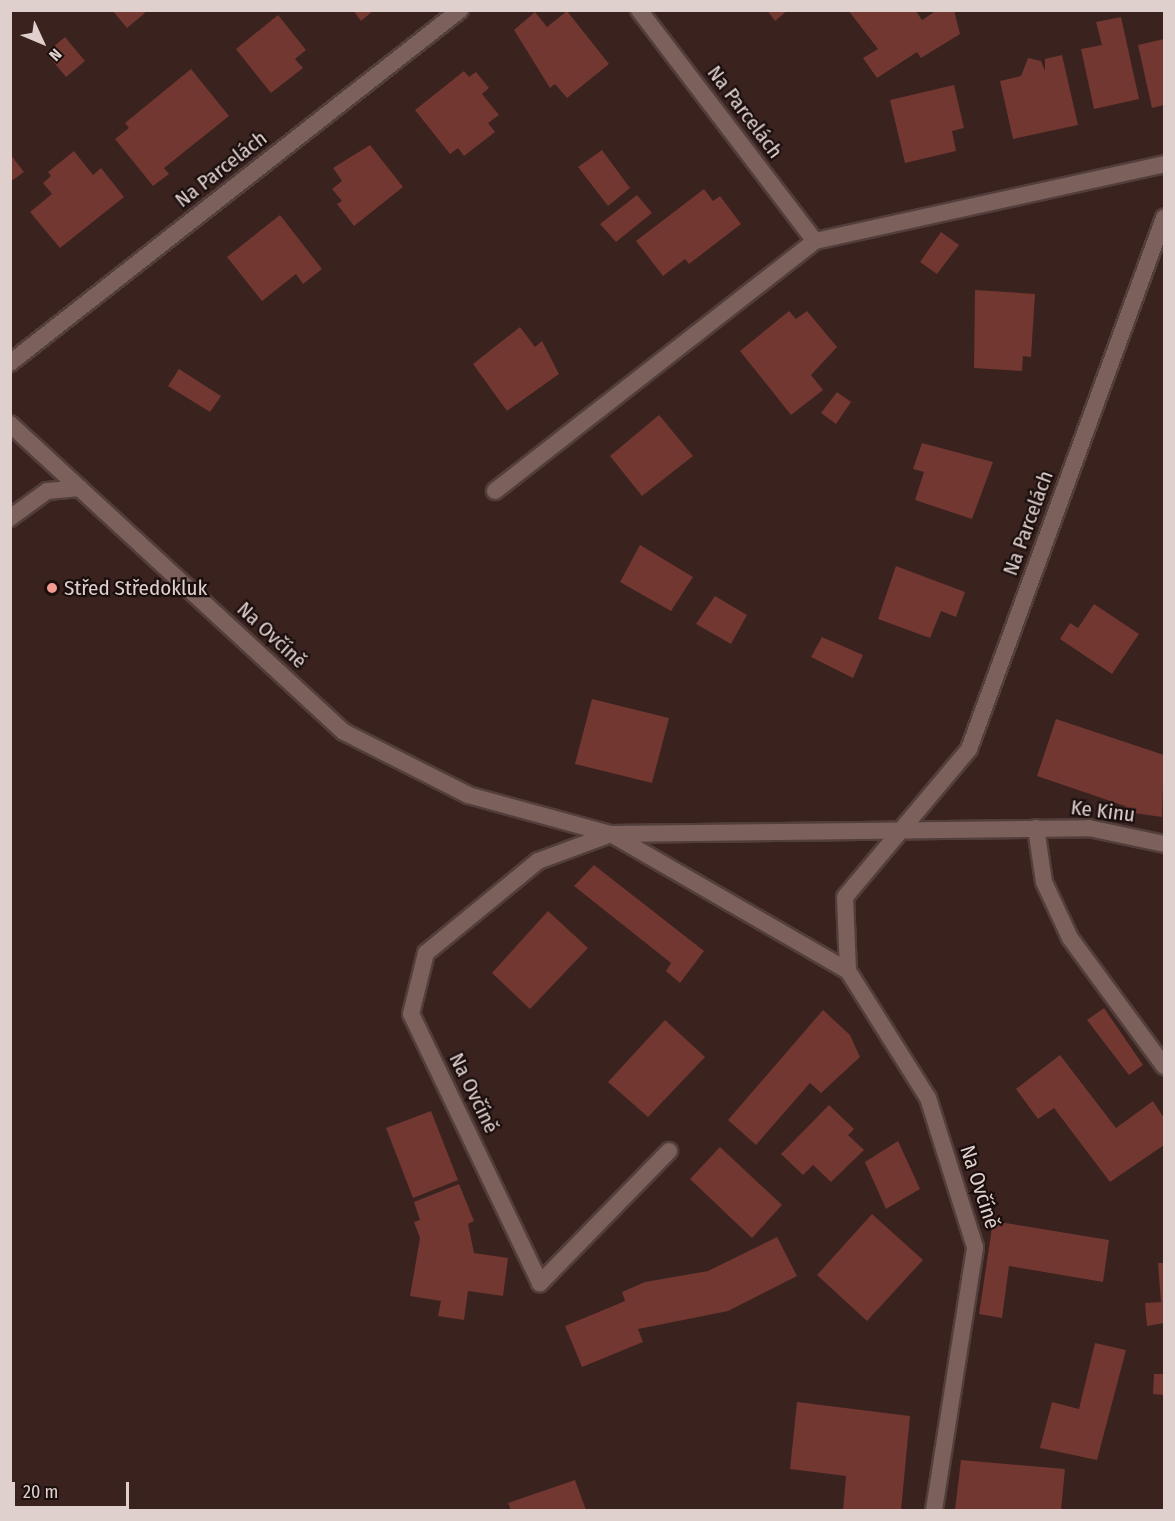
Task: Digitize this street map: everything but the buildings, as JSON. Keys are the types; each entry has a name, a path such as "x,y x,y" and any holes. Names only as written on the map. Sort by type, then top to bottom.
{"street":[{"name":"Na Parcelách","path":"10,363 460,10"},
{"name":"Na Parcelách","path":"639,10 815,241"},
{"path":"495,491 815,241 1164,164"},
{"name":"Na Parcelách","path":"905,827 969,749 1164,219"},
{"name":"Na Ovčíně","path":"10,424 344,732 468,795 611,834 848,971 928,1098 975,1247 934,1510"},
{"path":"10,518 47,491 80,488"},
{"name":"Na Ovčíně","path":"669,1151 540,1283 411,1014 426,953 538,861 611,834 905,827 1036,828"},
{"name":"Na Ovčíně","path":"848,971 845,897 905,827"},
{"path":"1036,828 1044,882 1070,938 1164,1066"},
{"name":"Ke Kinu","path":"1036,828 1089,828 1164,844"}],"place":[{"name":"Střed Středokluk","path":"52,588"}]}
